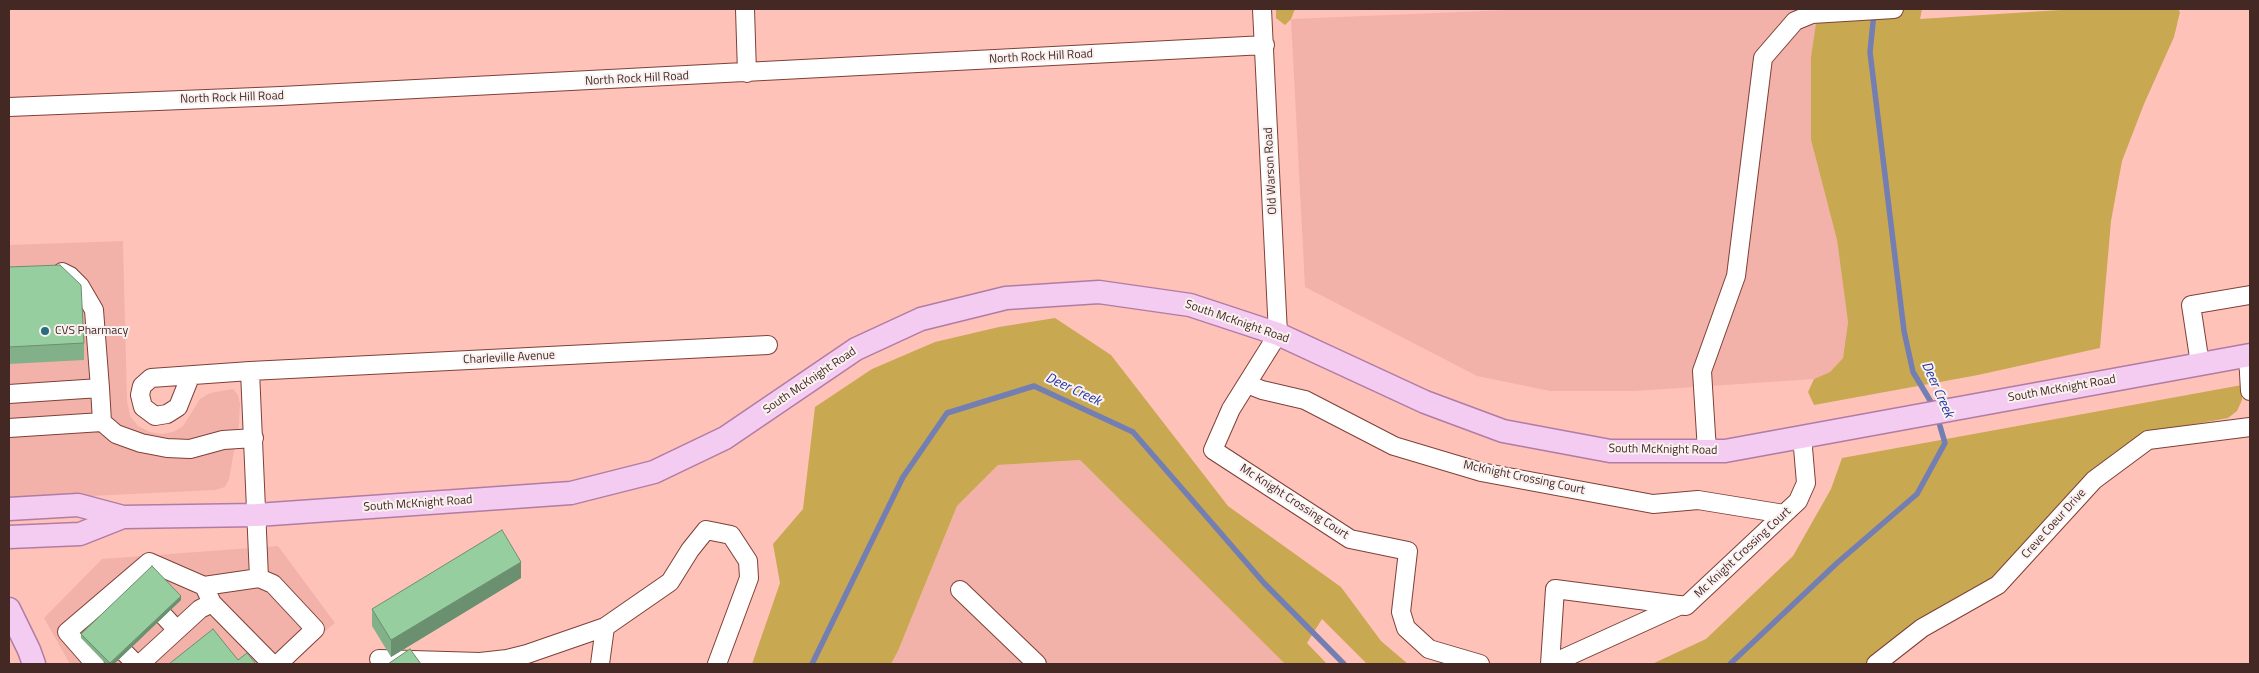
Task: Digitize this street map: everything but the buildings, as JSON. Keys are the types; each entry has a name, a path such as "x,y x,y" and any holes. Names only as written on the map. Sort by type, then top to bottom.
{"main road":[{"name":"South McKnight Road","path":"9,509 78,505 123,517 257,515 571,493 654,472 725,438 856,349 921,319 1006,298 1099,292 1190,304 1278,334 1425,402 1503,431 1610,451 1725,451 2249,356"},
{"name":"South McKnight Road","path":"18,537 80,534 123,517"},
{"path":"9,553 18,537"},
{"path":"9,609 30,650 34,664"}],"street":[{"path":"745,9 747,73"},
{"name":"Old Warson Road","path":"1262,9 1278,334"},
{"path":"1707,451 1702,371 1736,276 1763,58 1795,21 1812,14 1894,9"},
{"name":"North Rock Hill Road","path":"9,108 747,73 1265,45"},
{"path":"46,270 56,269 70,276 90,299 94,310 102,422"},
{"path":"2200,364 2191,305 2250,295"},
{"name":"Mc Knight Crossing Court","path":"1278,334 1231,409 1213,450 1350,539 1408,551 1401,612 1406,628 1429,649 1480,664"},
{"name":"Charleville Avenue","path":"190,377 250,371 768,345"},
{"path":"2249,356 2250,391"},
{"path":"204,586 212,602 278,662 315,629 266,581 257,515 250,371"},
{"name":"McKnight Crossing Court","path":"1247,384 1262,390 1305,400 1394,446 1481,472 1653,504 1698,500 1784,514"},
{"path":"9,394 100,388"},
{"path":"9,428 102,422 116,434 141,443 167,448 190,449 223,440 254,438"},
{"name":"Creve Coeur Drive","path":"1876,664 1922,628 1998,586 2094,480 2148,440 2250,427"},
{"name":"Mc Knight Crossing Court","path":"1682,605 1551,664 1555,588 1682,605 1686,606 1798,501 1806,483 1802,436"},
{"path":"379,659 480,662 533,659 605,627 670,582 690,550 706,530 731,535 748,561 749,578 716,664"},
{"path":"95,664 67,632 93,618 133,582 149,562 204,586 266,581"},
{"path":"960,590 1037,664"},
{"path":"140,664 200,609 212,602"},
{"path":"164,616 177,630"},
{"path":"600,664 605,627"},
{"path":"145,634 158,648"}],"shaded area":[{"path":"1276,9 1295,9 1291,19 1285,25 1276,18"},
{"path":"1532,9 1818,9 1811,57 1811,140 1837,240 1848,322 1843,358 1830,372 1814,379 1635,391 1550,391 1477,376 1305,287 1291,19"},
{"path":"1818,9 1922,9 1920,19 2076,9 2178,9 2180,12 2174,37 2144,104 2122,161 2111,221 2100,348 1978,375 1814,405 1808,392 1814,379 1830,372 1843,358 1848,322 1837,240 1811,140 1811,57"},
{"path":"123,241 127,400 130,416 138,426 150,432 161,434 173,432 183,426 200,399 210,393 233,389 238,395 240,404 239,424 229,479 225,487 215,490 9,500 9,245"},
{"path":"1055,318 1111,355 1228,506 1341,587 1381,641 1408,664 1367,664 1322,619 1307,643 1327,664 1285,664 1080,460 998,465 957,506 891,664 752,664 780,583 773,544 803,509 815,407 872,369 935,342 999,327"},
{"path":"2242,385 2242,400 2237,411 2228,418 2173,428 2149,435 2126,445 2113,455 2002,573 1890,643 1867,664 1652,664 1706,639 1793,556 1831,489 1842,458"},
{"path":"1080,460 1285,664 891,664 957,506 998,465"},
{"path":"278,546 335,623 284,664 70,664 44,618 102,559"}],"waterway":[{"name":"Deer Creek","path":"1874,13 1870,52 1904,331 1913,372 1934,407"},
{"name":"Deer Creek","path":"812,664 903,477 947,413 1034,386 1133,432 1264,583 1344,664"},
{"name":"Deer Creek","path":"1730,664 1837,563 1917,494 1945,443 1937,416"}],"place":[{"name":"CVS Pharmacy","path":"45,331"}]}
